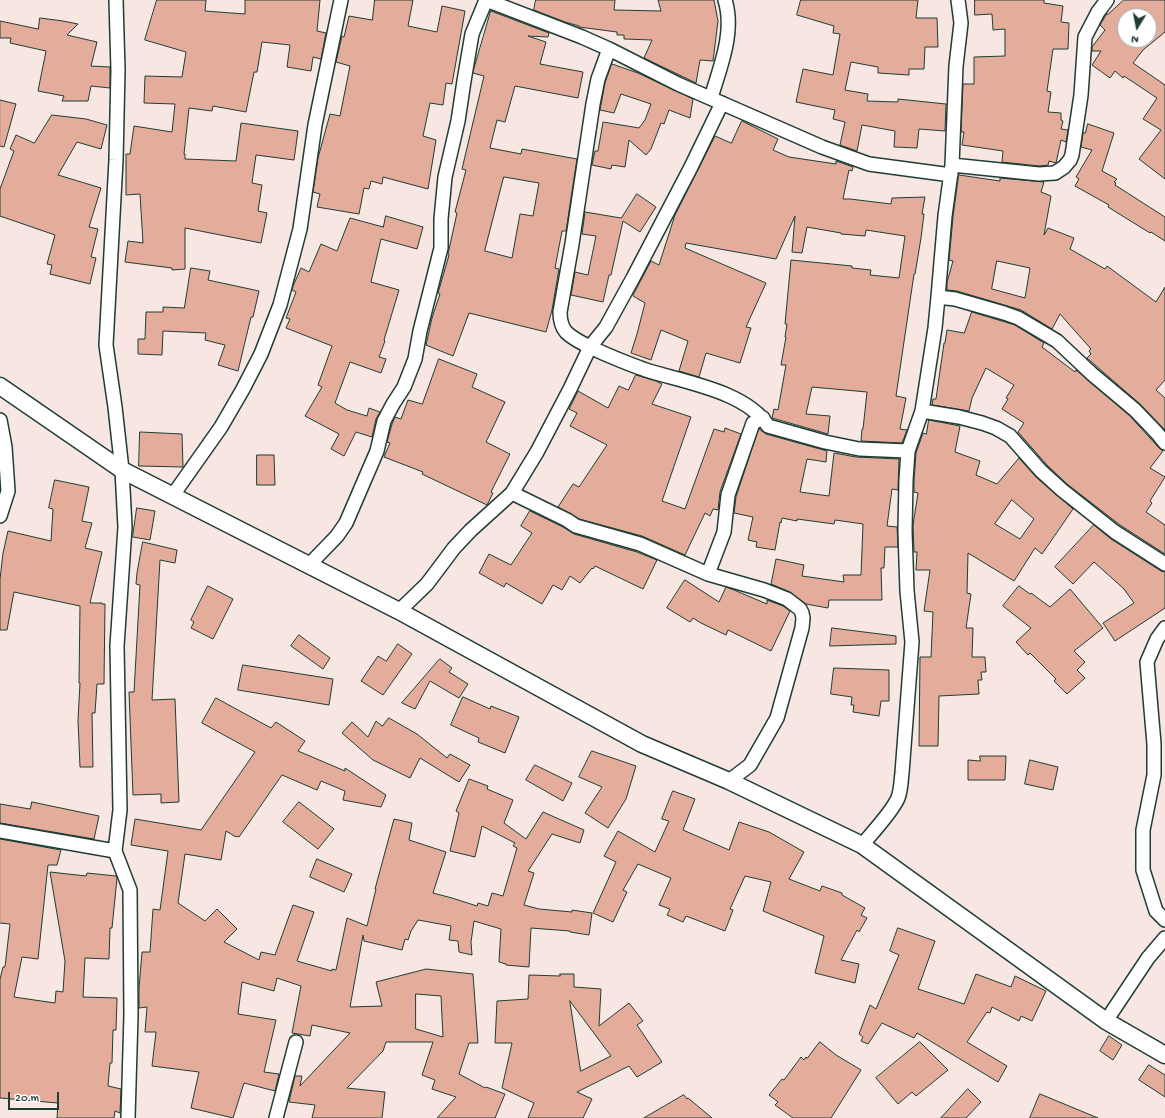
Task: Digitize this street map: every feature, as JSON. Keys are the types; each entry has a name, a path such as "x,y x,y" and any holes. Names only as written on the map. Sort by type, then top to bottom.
{"street":[{"path":"116,0 118,70 116,160 106,345 122,470 125,527 117,646 120,810 115,851 130,890 131,1015 128,1118"},
{"path":"173,495 221,427 243,388 261,354 280,305 300,229 314,125 341,0"},
{"path":"309,565 337,536 346,523 377,451 384,421 404,387 415,359 420,331 441,248 441,219 445,177 458,120 472,34 486,0 582,37 678,84 822,147 869,164 1039,174 1055,173 1064,167 1072,155 1081,95 1085,37 1098,12 1107,0"},
{"path":"398,611 427,584 454,548 471,530 512,493 570,389 590,347 606,327 633,278 691,167 717,100 729,28 728,9 725,0"},
{"path":"862,845 886,816 897,799 902,773 912,642 906,590 905,538 908,451 922,411 935,328 945,216 951,170 956,66 961,23 958,0"},
{"path":"609,49 598,79 560,312 560,323 566,332 590,347 645,370 728,395 748,406 763,418 768,426 825,442 859,449 908,451"},
{"path":"938,297 955,299 1018,318 1056,341 1134,410 1165,443"},
{"path":"0,386 122,470 398,611 642,744 729,781 862,845 1106,1021 1165,1055"},
{"path":"922,411 959,417 996,428 1010,436 1041,471 1062,490 1115,532 1165,564"},
{"path":"708,574 724,532 728,495 753,423 763,418"},
{"path":"0,420 5,447 8,491 0,516"},
{"path":"512,493 567,520 576,526 640,544 708,574 764,590 787,599 800,609 803,618 802,628 777,718 750,765 729,781"},
{"path":"1165,628 1157,639 1147,662 1154,744 1154,776 1144,830 1143,870 1156,911 1165,920"},
{"path":"0,831 115,851"},
{"path":"1106,1021 1148,958 1165,938"},
{"path":"276,1118 296,1042"}],"building":[{"path":"157,0 206,0 205,11 245,14 245,0 320,0 317,31 326,33 321,59 313,57 311,71 287,67 290,45 262,42 257,72 254,72 246,112 213,106 212,111 189,108 184,154 185,159 236,161 241,123 298,131 294,160 256,155 252,183 262,185 258,211 267,213 261,243 185,228 185,269 172,270 172,268 125,262 128,241 143,243 140,194 126,195 126,154 130,154 134,126 172,132 175,104 144,103 145,76 182,77 186,52 145,40"},
{"path":"375,0 413,0 408,26 437,32 442,6 465,11 452,84 446,83 443,105 430,103 423,136 436,140 428,189 383,177 382,184 371,181 369,189 364,188 359,214 317,207 320,194 313,192 318,158 330,114 340,116 350,66 336,62 342,36 344,37 349,16 372,20"},
{"path":"536,0 615,0 614,10 661,11 658,0 714,0 718,21 713,61 700,60 696,83 644,58 652,40 624,39 624,35 617,35 617,32 579,27 534,10"},
{"path":"801,0 918,0 916,18 937,18 938,47 925,47 924,69 909,69 909,75 878,73 878,67 851,62 845,90 868,94 867,101 898,102 898,99 946,104 945,131 919,129 917,148 894,147 895,131 862,125 857,151 840,145 845,122 833,119 835,110 796,102 803,69 833,75 840,34 833,33 834,26 797,15"},
{"path":"975,0 1044,0 1044,3 1063,6 1061,22 1069,23 1068,49 1053,49 1047,91 1051,92 1048,112 1061,113 1061,120 1063,121 1061,129 1068,130 1066,142 1061,140 1056,163 1049,161 1048,165 1039,166 1002,162 1003,151 962,145 964,132 961,132 963,84 974,84 974,57 1005,56 1005,29 993,30 992,14 975,15"},
{"path":"1124,0 1165,0 1165,32 1157,39 1157,8 1117,8 1117,48 1145,48 1133,63 1165,85 1165,179 1139,159 1161,130 1143,119 1157,98 1124,76 1123,78 1115,71 1110,78 1092,65 1101,51 1092,51 1092,47 1105,30 1100,25 1107,14"},
{"path":"491,11 549,33 548,37 528,36 546,42 540,64 583,72 578,98 515,86 505,122 497,120 490,148 521,154 522,149 577,159 566,231 562,231 555,268 559,269 552,310 546,332 469,313 453,356 426,345 432,318 440,294 438,293 449,255 457,213 455,212 466,170 462,169 484,76 473,73","holes":["504,177 539,183 533,216 520,214 512,258 485,251"]},
{"path":"40,18 78,24 67,35 97,42 91,66 110,67 110,88 91,86 88,101 62,101 64,96 38,91 46,51 10,43 11,38 0,38 0,21 38,29"},
{"path":"612,64 638,73 693,99 690,118 669,110 664,124 661,123 651,149 646,155 629,140 625,167 612,165 611,169 592,165 595,151 598,151 603,122 639,128 645,120 651,104 621,94 614,113 600,110 605,83"},
{"path":"0,100 16,104 4,147 0,146"},
{"path":"52,115 86,119 107,125 101,149 77,142 58,175 101,188 89,227 98,229 91,257 96,258 90,284 50,274 52,265 47,264 55,235 0,216 0,189 14,151 10,149 16,135 34,143"},
{"path":"742,121 778,139 773,150 789,157 836,164 836,161 853,167 852,171 849,170 843,199 891,204 892,198 925,197 922,214 924,214 921,238 914,274 896,396 906,398 900,429 907,430 902,443 861,441 867,392 812,387 806,414 830,416 828,434 772,418 774,409 778,410 786,365 781,365 786,337 787,324 785,324 791,260 852,266 852,268 871,270 870,275 899,278 905,236 866,230 865,236 841,234 807,227 802,253 792,252 795,216 776,259 686,243 685,248 766,283 746,327 751,328 740,363 706,353 699,377 679,371 688,341 661,330 651,360 631,353 645,303 633,295 651,261 659,265 675,215 715,136 731,143"},
{"path":"1088,124 1114,133 1102,171 1117,179 1114,182 1116,183 1115,185 1165,217 1165,241 1108,207 1109,205 1075,186 1079,179 1076,177 1092,150 1081,147 1083,133 1085,133"},
{"path":"959,175 1000,181 1000,178 1044,182 1041,192 1051,196 1044,235 1048,228 1074,238 1070,249 1105,269 1107,266 1156,302 1165,287 1165,380 1156,390 1165,398 1165,430 1140,404 1087,358 1091,354 1089,351 1091,349 1060,314 1052,329 1021,310 957,291 947,290 947,282 953,261 949,260","holes":["997,261 1030,268 1025,298 992,289"]},
{"path":"637,194 656,207 640,232 623,221 611,275 609,275 603,302 571,295 575,272 588,275 596,236 582,234 585,212 621,218"},
{"path":"386,216 423,227 417,249 381,239 371,282 399,290 379,357 386,359 381,373 350,362 335,403 347,410 367,416 369,408 380,412 376,419 372,437 356,432 344,456 331,449 339,434 305,416 322,387 318,385 332,346 286,328 290,319 286,318 296,292 292,290 293,286 301,268 309,272 321,244 337,251 350,218 383,227"},
{"path":"191,268 210,271 208,280 259,291 238,371 218,365 225,345 205,340 206,333 163,331 162,355 138,354 138,339 145,339 146,312 163,312 163,307 184,308"},
{"path":"972,312 1015,325 1044,343 1042,347 1075,372 1076,370 1130,416 1163,451 1150,468 1165,477 1150,501 1152,503 1146,512 1165,525 1165,554 1120,525 1067,484 1047,465 1018,432 1024,423 1002,409 1008,399 1006,398 1014,385 986,368 972,398 969,411 932,405 933,399 936,399 947,330 964,333"},
{"path":"439,359 477,374 472,387 505,402 486,442 510,454 491,492 493,493 487,505 422,474 423,472 384,457 390,443 387,442 395,417 401,419 408,400 422,404"},
{"path":"636,375 662,384 652,404 691,417 662,501 685,509 714,429 724,432 725,428 741,434 720,492 718,510 713,509 710,516 705,513 685,555 642,536 579,519 558,507 573,484 579,487 607,445 570,426 577,413 569,409 578,391 608,408 619,386 628,390"},
{"path":"929,420 960,426 955,452 980,461 976,475 997,484 1019,458 1036,477 1073,509 1042,554 1035,548 1014,581 968,553 967,593 971,594 966,628 973,628 972,657 985,657 986,672 981,672 982,680 978,680 979,694 939,696 938,746 919,746 920,657 931,657 933,612 924,611 930,570 916,570 917,552 914,552 913,525 918,493 914,492 916,453 923,433 926,434","holes":["1012,500 1034,519 1020,539 995,524"]},
{"path":"759,429 766,434 827,451 826,462 807,459 800,492 829,496 834,453 856,457 899,459 898,490 892,489 887,526 897,527 898,547 885,547 884,568 881,568 882,600 829,600 828,608 806,604 790,592 771,584 776,559 804,565 802,576 844,582 843,575 861,575 863,524 835,520 834,524 797,519 797,521 782,518 775,550 756,547 757,542 748,540 753,517 734,513 736,497"},
{"path":"140,432 182,434 183,467 139,466"},
{"path":"257,455 274,455 275,485 257,485"},
{"path":"55,480 89,487 82,521 92,523 85,548 102,552 90,603 105,604 104,684 97,684 95,713 92,713 93,767 80,767 78,720 80,683 80,606 14,592 7,630 0,630 0,579 3,553 8,531 51,541 53,509 49,508"},
{"path":"137,508 155,511 150,540 133,537"},
{"path":"530,511 574,534 637,552 657,560 643,589 595,566 580,583 570,576 562,590 553,585 542,604 506,583 504,587 479,573 489,554 511,565 532,533 521,526"},
{"path":"1094,525 1111,539 1161,571 1165,572 1165,608 1115,641 1103,623 1134,603 1124,589 1094,562 1073,584 1055,567"},
{"path":"143,542 177,550 175,563 160,560 152,700 175,699 179,802 161,803 161,794 133,795 129,692 134,692 140,585 136,584"},
{"path":"685,580 719,602 726,587 767,604 767,600 783,606 790,611 771,651 728,630 726,635 693,618 690,622 667,608"},
{"path":"208,586 233,599 213,639 191,628 194,622 191,620"},
{"path":"1019,586 1050,607 1070,589 1103,628 1074,651 1085,662 1077,670 1085,678 1067,694 1054,681 1056,679 1030,653 1028,655 1016,642 1031,628 1003,606"},
{"path":"832,628 896,636 896,644 830,646"},
{"path":"299,635 330,658 323,669 291,646"},
{"path":"398,644 412,654 383,695 361,681 378,656 386,661"},
{"path":"440,659 452,668 449,672 468,684 459,698 430,681 415,709 402,703"},
{"path":"243,665 333,679 329,705 238,690"},
{"path":"834,668 889,670 889,701 881,701 879,716 853,712 854,705 851,705 852,697 831,694"},
{"path":"463,697 490,709 491,706 519,717 505,753 478,742 479,738 451,725"},
{"path":"216,698 271,728 276,722 305,741 298,751 345,771 345,768 386,795 381,807 343,800 345,791 321,781 317,790 282,775 239,837 236,837 226,831 221,860 185,854 178,903 205,921 217,909 237,929 224,942 259,960 261,952 275,955 293,905 314,912 297,961 332,971 332,969 336,970 347,918 367,926 375,889 394,819 412,823 409,840 446,852 433,893 477,906 478,903 488,906 492,893 503,896 517,848 513,846 515,843 482,826 475,857 450,851 459,813 456,811 469,779 488,786 487,789 513,800 504,823 526,839 543,812 584,830 580,843 552,834 528,871 534,873 524,905 539,909 572,912 572,910 592,913 589,935 570,931 531,928 529,967 506,965 499,962 501,929 474,921 471,942 472,955 459,952 458,941 449,940 451,926 418,920 411,931 408,940 405,939 402,950 364,941 363,935 350,1007 382,1006 376,982 426,969 473,974 478,1043 469,1043 459,1074 485,1088 486,1087 505,1094 495,1118 437,1118 456,1097 432,1089 435,1080 422,1075 433,1042 386,1042 383,1051 347,1088 385,1092 382,1118 312,1118 315,1105 289,1102 295,1076 302,1076 300,1086 350,1033 312,1025 310,1036 292,1033 301,986 277,978 274,991 242,982 238,1014 276,1020 264,1072 279,1074 275,1091 244,1083 233,1118 191,1108 199,1072 152,1066 156,1032 145,1032 147,1007 139,1008 139,988 142,952 150,952 153,909 160,910 168,851 131,845 135,819 201,830 255,752 202,723","holes":["416,994 441,996 443,1037 416,1029"]},
{"path":"389,718 417,734 447,758 450,754 470,765 459,782 420,758 410,778 373,760 342,733 352,722 368,737 376,721 382,726"},
{"path":"592,751 636,766 626,799 608,828 585,813 602,787 579,777"},
{"path":"980,756 1006,756 1005,780 968,780 968,760 980,761"},
{"path":"1030,760 1058,767 1053,790 1025,784"},
{"path":"535,765 572,783 563,801 526,780"},
{"path":"673,791 695,799 683,830 729,850 739,822 769,832 804,852 789,879 820,891 822,886 842,893 842,895 865,908 861,915 867,918 859,932 857,930 841,960 859,964 855,983 815,973 824,936 763,911 771,882 745,876 730,909 733,910 725,931 686,916 683,922 667,915 670,909 659,905 671,878 638,864 623,890 627,892 613,922 593,913 616,862 604,856 618,831 655,852 669,821 662,819"},
{"path":"32,802 99,816 94,839 0,823 0,804 30,809"},
{"path":"299,802 334,829 318,849 283,822"},
{"path":"0,839 61,850 57,865 48,865 38,959 22,957 14,997 55,1003 56,991 63,992 65,961 50,872 86,876 87,873 116,876 117,878 112,928 110,928 109,959 85,958 83,997 117,998 116,1030 113,1030 112,1063 110,1063 108,1086 121,1089 120,1113 115,1111 114,1118 57,1118 58,1103 0,1098 0,979 3,967 5,967 10,924 0,923"},
{"path":"317,859 352,874 344,892 310,877"},
{"path":"898,928 935,941 918,989 964,1004 976,974 1011,987 1015,976 1046,991 1032,1021 1021,1016 1019,1021 992,1007 990,1013 987,1012 967,1042 1007,1066 998,1082 917,1033 914,1038 882,1023 868,1044 861,1041 863,1037 859,1034 870,1005 876,1009 899,955 890,951"},
{"path":"560,974 574,974 574,987 601,989 599,1026 629,1003 643,1021 637,1025 662,1062 637,1077 629,1066 577,1092 592,1099 583,1118 528,1118 534,1103 502,1088 512,1043 495,1043 497,1001 528,999 529,975 560,976","holes":["570,1001 611,1056 581,1071"]},
{"path":"1109,1036 1122,1045 1113,1060 1100,1051"},
{"path":"820,1042 836,1055 861,1070 831,1118 793,1118 775,1105 778,1102 769,1095 782,1079 784,1080 801,1057 804,1060 806,1057 807,1058"},
{"path":"920,1042 948,1070 916,1096 912,1092 898,1104 876,1078"},
{"path":"1149,1065 1165,1075 1165,1097 1139,1080"},
{"path":"968,1089 981,1102 966,1118 941,1118"},
{"path":"1040,1094 1098,1118 1030,1118"},
{"path":"684,1095 712,1118 644,1118"}]}
